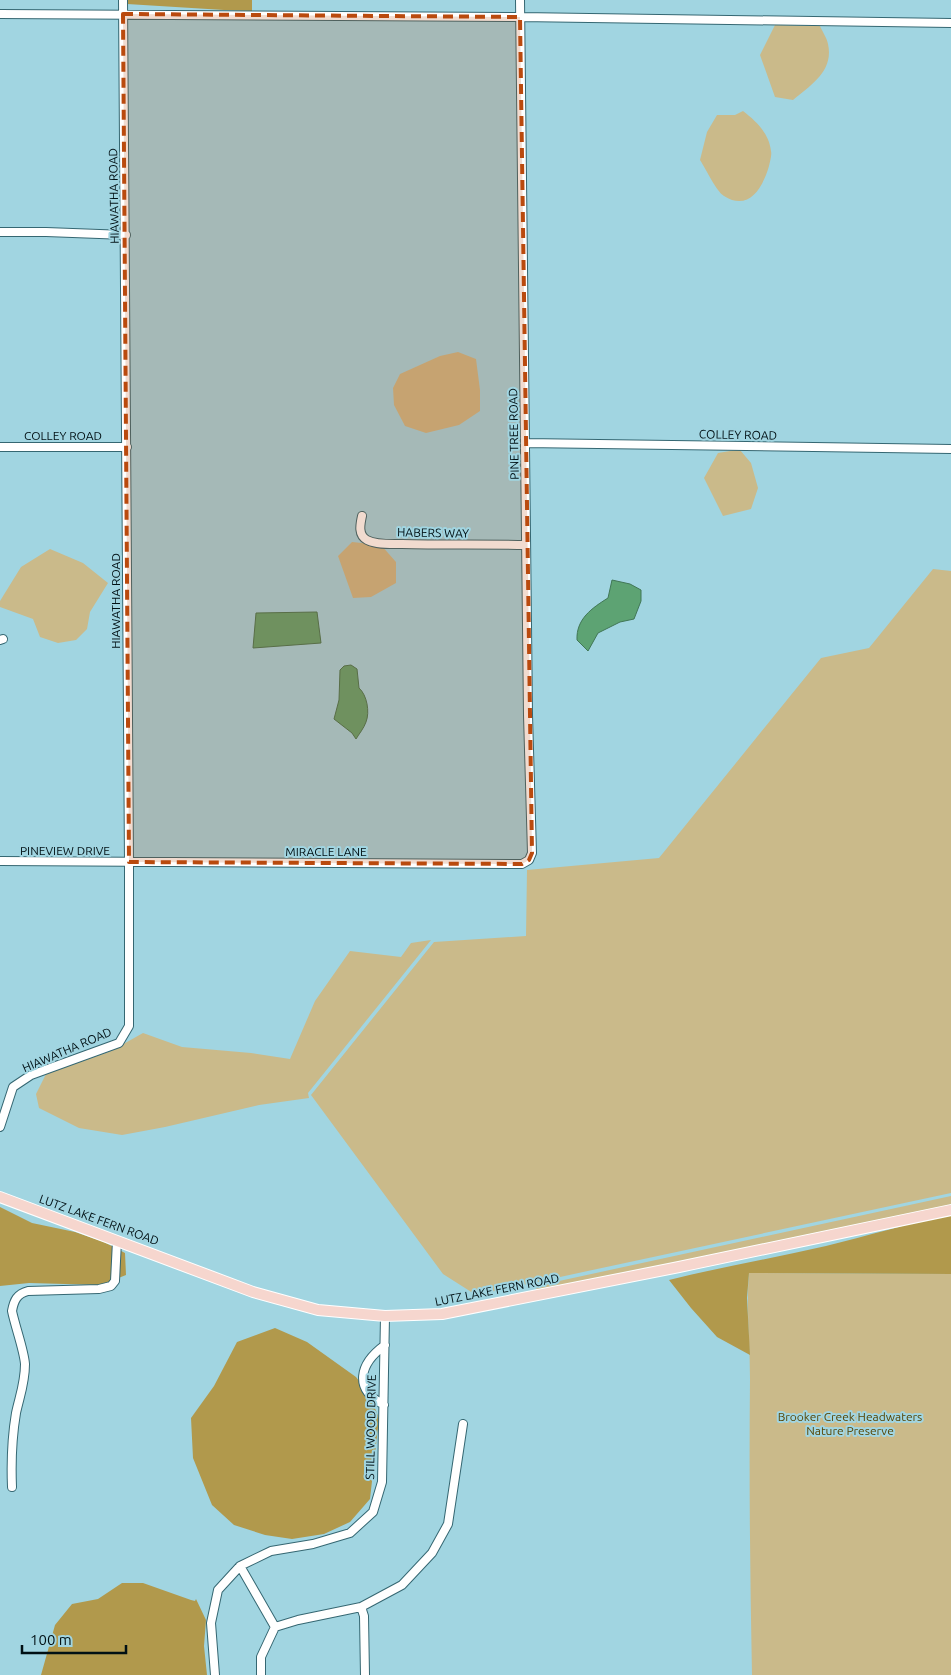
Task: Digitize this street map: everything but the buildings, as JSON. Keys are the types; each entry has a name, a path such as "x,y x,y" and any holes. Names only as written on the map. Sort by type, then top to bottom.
{"main road":[{"name":"LUTZ LAKE FERN ROAD","path":"0,1197 253,1292 318,1310 385,1316 442,1314 680,1267 951,1210"}],"street":[{"name":"HIAWATHA ROAD","path":"0,1126 13,1087 31,1075 119,1043 129,1026 130,862 123,0"},
{"name":"PINE TREE ROAD","path":"520,0 526,545 532,852 529,860 522,864"},
{"path":"0,14 520,17 951,23"},
{"path":"0,232 126,235"},
{"name":"COLLEY ROAD","path":"525,443 951,449"},
{"name":"COLLEY ROAD","path":"0,447 127,447"},
{"name":"HABERS WAY","path":"362,516 360,526 362,535 368,541 416,544 526,545"},
{"name":"PINEVIEW DRIVE","path":"0,861 130,862"},
{"name":"MIRACLE LANE","path":"130,862 522,864"},
{"path":"12,1487 11,1468 14,1433 23,1390 25,1362 12,1311 14,1303 21,1293 28,1291 99,1289 111,1286 115,1281 117,1241"},
{"name":"STILL WOOD DRIVE","path":"215,1675 211,1623 218,1590 240,1566 271,1551 313,1544 350,1534 373,1512 382,1482 385,1316"},
{"path":"384,1346 368,1361 362,1378 366,1391 373,1400 384,1405"},
{"path":"261,1675 261,1657 275,1627 298,1620 361,1607 402,1585 432,1553 448,1524 463,1424"},
{"path":"240,1566 275,1627"},
{"path":"361,1607 364,1616 365,1675"}],"highlighted area":[{"path":"123,14 520,17 532,853 529,860 522,864 129,862"}],"green space":[{"path":"775,25 820,26 827,42 829,54 824,70 814,83 793,100 775,97 760,55"},
{"path":"743,111 765,133 770,145 771,154 769,166 759,189 748,199 741,201 733,200 721,193 714,185 700,160 707,132 717,115 735,115"},
{"path":"458,352 476,359 480,390 480,411 459,425 426,433 405,426 394,405 393,388 400,374 440,356"},
{"path":"740,450 751,463 758,488 751,509 723,516 704,478 718,453"},
{"path":"352,542 381,545 396,562 396,583 371,597 353,598 338,556"},
{"path":"50,549 83,563 108,583 90,612 87,629 76,640 58,643 40,637 33,619 0,607 0,601 21,567"},
{"path":"933,569 951,571 951,1193 476,1295 443,1274 311,1095 434,942 526,936 527,870 659,858 821,658 869,648"},
{"path":"431,940 308,1093 309,1098 259,1105 122,1135 79,1128 39,1108 36,1094 46,1074 111,1051 143,1033 182,1047 251,1053 290,1059 315,1001 350,951 401,957 411,943"},
{"path":"951,1196 951,1206 537,1291 536,1286"},
{"name":"Brooker Creek Headwaters Nature Preserve","path":"749,1273 951,1274 951,1675 752,1675"}],"shaded area":[{"path":"127,0 252,0 252,11 127,4"},
{"path":"612,580 630,584 641,590 641,601 634,619 620,622 598,633 588,651 577,640 579,626 591,610 608,598"},
{"path":"317,612 321,643 253,648 256,613"},
{"path":"351,665 357,669 359,688 366,699 368,709 366,722 356,739 352,733 334,719 339,700 340,670 344,666"},
{"path":"0,1207 32,1223 75,1232 104,1242 125,1253 126,1275 101,1285 29,1283 0,1286"},
{"path":"951,1214 951,1274 749,1273 747,1298 750,1355 717,1337 669,1280 826,1246"},
{"path":"275,1328 307,1342 356,1377 369,1394 379,1418 370,1499 350,1522 324,1534 292,1539 265,1535 234,1525 212,1505 193,1458 191,1418 214,1386 237,1342"},
{"path":"122,1583 143,1583 191,1600 195,1601 196,1599 206,1620 204,1646 207,1675 41,1675 55,1625 72,1604 98,1599"}]}
